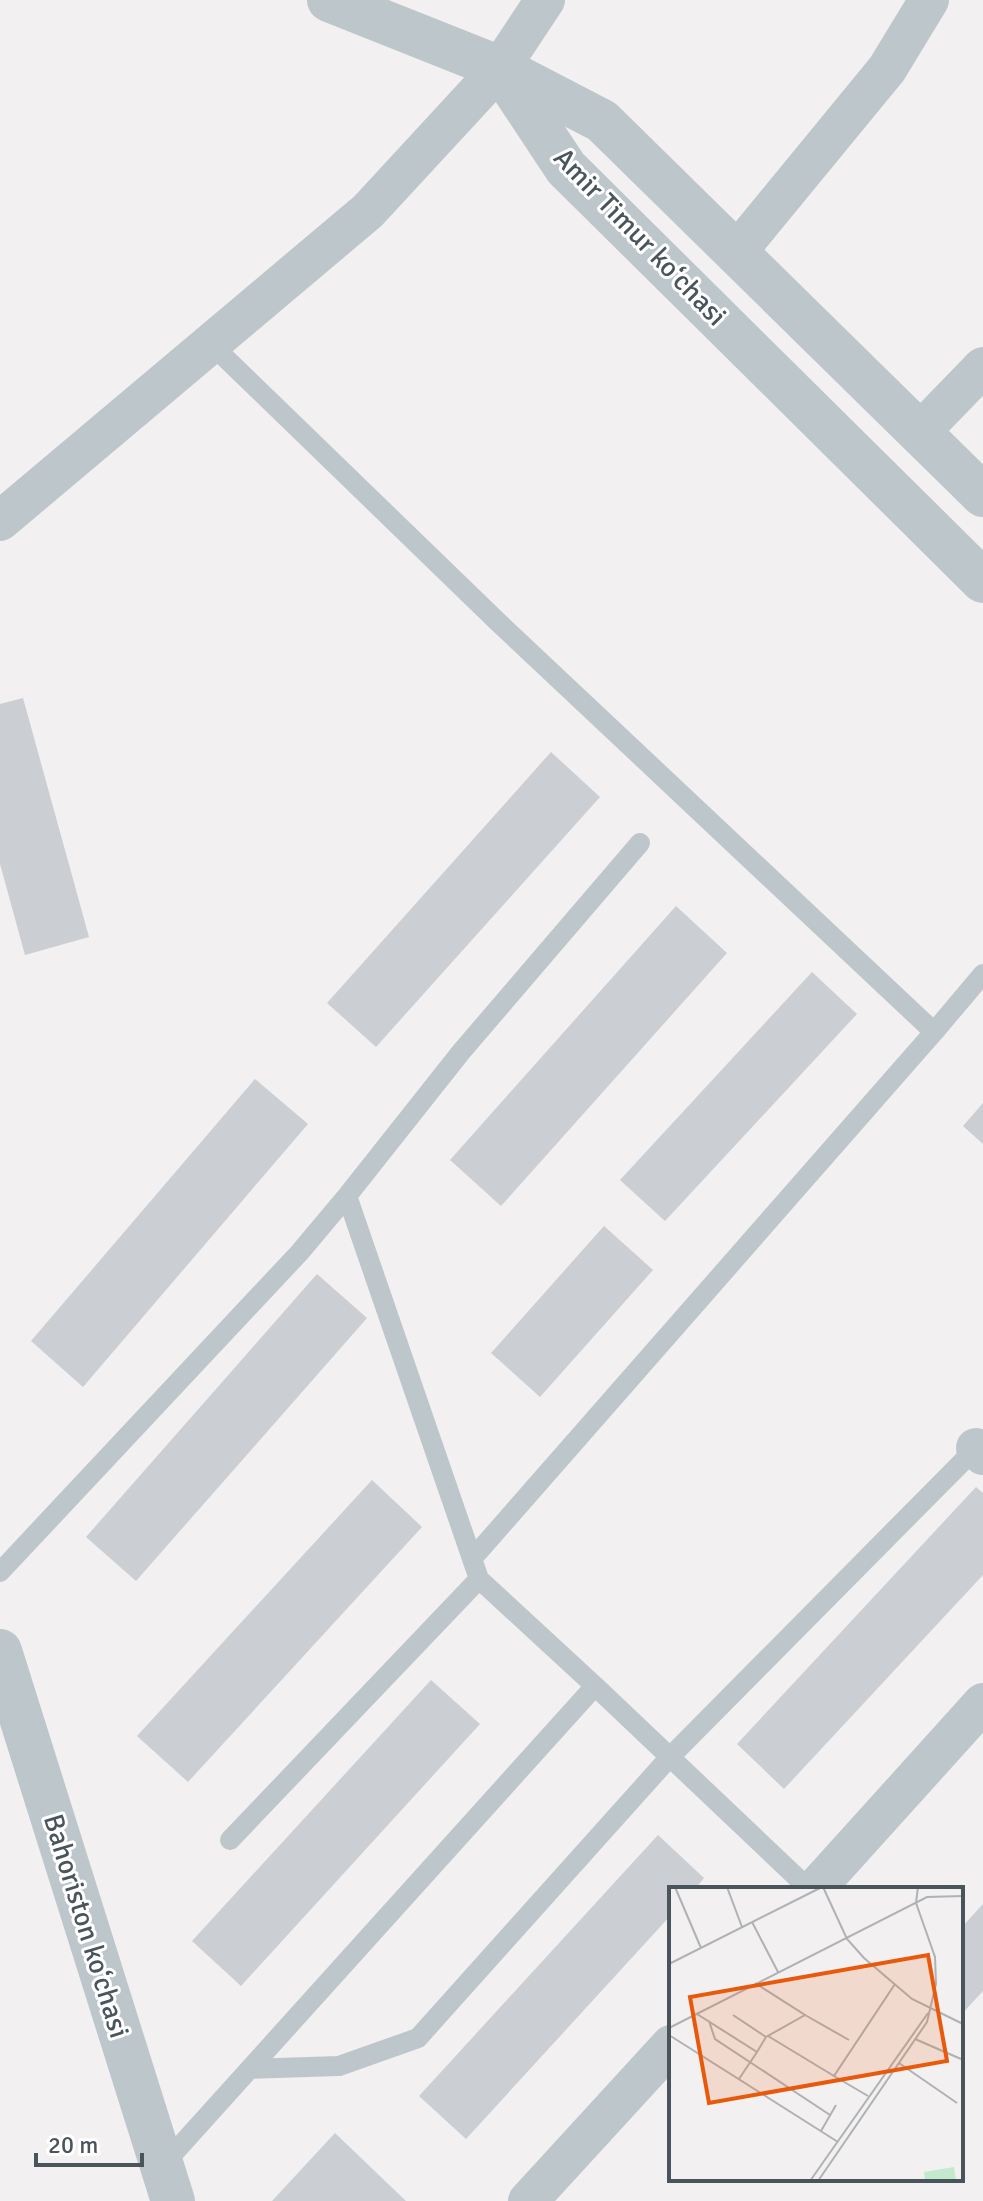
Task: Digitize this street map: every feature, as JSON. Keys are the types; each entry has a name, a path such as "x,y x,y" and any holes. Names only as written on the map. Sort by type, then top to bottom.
{"street":[{"path":"329,0 500,68"},
{"path":"0,521 368,211 500,68 545,0"},
{"path":"736,253 887,69 929,0"},
{"name":"Amir Timur ko‘chasi","path":"500,68 602,121 983,495"},
{"name":"Amir Timur ko‘chasi","path":"500,68 566,168 983,581"},
{"path":"919,433 983,367"},
{"name":"Bahoriston ko‘chasi","path":"0,1651 168,2184"},
{"path":"814,1887 983,1703"},
{"path":"528,2201 669,2047"}],"lane":[{"path":"210,343 499,623 934,1032"},
{"path":"0,1572 300,1252 461,1052 640,843"},
{"path":"472,1559 983,974"},
{"path":"347,1196 479,1579 595,1686 668,1759 810,1887"},
{"path":"250,2069 339,2066 418,2038 668,1759 981,1448"},
{"path":"230,1840 479,1579"},
{"path":"168,2184 250,2069 595,1686"}],"building":[{"path":"23,698 89,937 25,955 0,864 0,704"},
{"path":"551,752 600,797 376,1047 327,1003"},
{"path":"676,906 727,953 501,1206 450,1160"},
{"path":"812,972 857,1014 665,1221 620,1180"},
{"path":"255,1079 308,1124 83,1387 31,1341"},
{"path":"983,1103 983,1144 963,1126"},
{"path":"604,1226 653,1270 540,1397 491,1353"},
{"path":"317,1274 367,1318 136,1581 86,1537"},
{"path":"372,1480 422,1527 188,1782 137,1736"},
{"path":"976,1487 983,1493 983,1575 784,1789 737,1744"},
{"path":"431,1680 480,1724 241,1986 192,1941"},
{"path":"658,1835 704,1878 697,1887 669,1887 669,1917 466,2139 419,2096"},
{"path":"983,1904 983,1991 963,2013 963,1926"},
{"path":"335,2133 406,2201 272,2201"}]}
